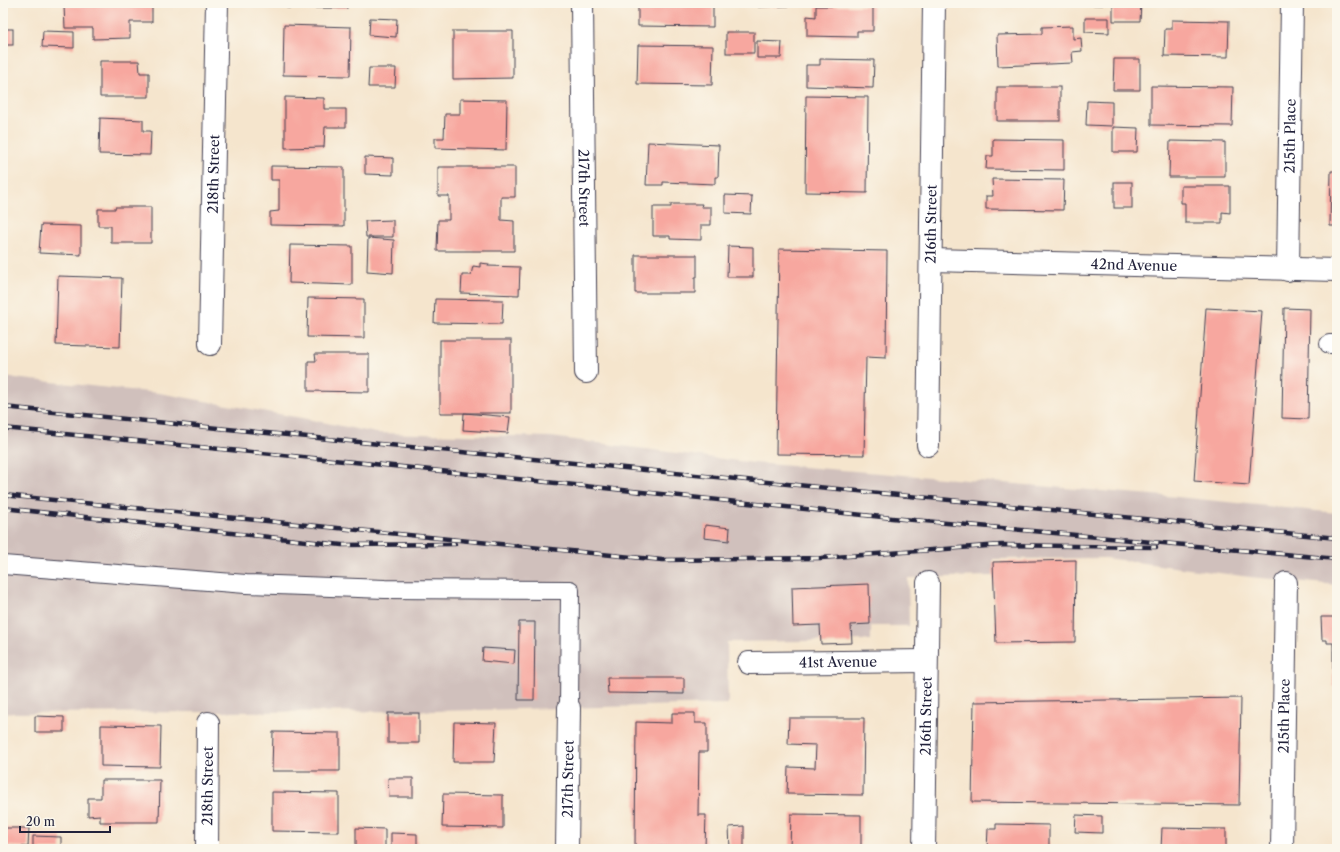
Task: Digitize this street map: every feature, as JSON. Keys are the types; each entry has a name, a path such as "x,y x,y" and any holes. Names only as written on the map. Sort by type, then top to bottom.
{"street":[{"name":"218th Street","path":"210,344 217,3"},
{"name":"217th Street","path":"582,3 586,372"},
{"name":"216th Street","path":"928,445 934,3"},
{"name":"215th Place","path":"1288,270 1292,3"},
{"name":"42nd Avenue","path":"931,260 1288,270 1337,270"},
{"name":"216th Street","path":"924,849 928,583"},
{"name":"215th Place","path":"1282,849 1286,583"},
{"name":"41st Avenue","path":"749,662 926,661"},
{"name":"217th Street","path":"567,849 569,708"},
{"name":"218th Street","path":"207,849 208,723"}],"lane":[{"path":"3,565 246,584 385,589 570,590 569,708"}],"shaded area":[{"path":"3,377 159,393 302,418 376,433 551,437 754,463 1177,497 1337,513 1337,585 1250,577 1105,558 993,559 993,576 908,578 909,626 871,626 871,640 727,642 728,704 436,711 3,713"}],"building":[{"path":"94,3 152,3 152,22 130,22 130,38 93,39 93,28 65,28 64,6 94,6"},
{"path":"287,3 347,3 347,8 287,8"},
{"path":"638,3 713,3 713,27 638,26"},
{"path":"758,3 788,3 788,6 758,7"},
{"path":"1103,3 1103,5 1052,4"},
{"path":"1113,3 1141,3 1140,21 1113,21"},
{"path":"816,6 873,6 873,31 857,31 857,37 807,36 807,16 816,17"},
{"path":"370,18 397,19 396,37 369,35"},
{"path":"1085,18 1109,18 1109,33 1085,32"},
{"path":"1172,20 1229,21 1228,57 1164,56 1165,29 1172,29"},
{"path":"284,25 351,27 350,76 283,75"},
{"path":"1073,26 1073,39 1081,38 1082,51 1072,52 1073,63 998,66 997,35 1042,34 1042,27"},
{"path":"3,29 13,29 13,45 3,45"},
{"path":"43,31 74,32 74,48 42,47"},
{"path":"453,31 513,31 513,78 453,79"},
{"path":"726,32 754,32 754,53 726,53"},
{"path":"757,41 782,42 781,58 757,58"},
{"path":"638,45 713,46 712,85 637,84"},
{"path":"820,59 874,60 873,88 806,86 806,65 820,65"},
{"path":"1114,59 1140,59 1140,90 1113,90"},
{"path":"100,61 139,61 140,73 149,73 149,97 100,97"},
{"path":"369,68 396,68 395,87 368,87"},
{"path":"1151,86 1233,87 1232,126 1151,125"},
{"path":"997,87 1060,87 1060,121 997,121"},
{"path":"806,96 868,97 867,193 805,192"},
{"path":"285,97 324,98 324,109 346,109 346,127 325,127 324,147 285,148"},
{"path":"460,99 507,100 506,150 435,148 435,138 444,138 445,114 460,114"},
{"path":"1087,101 1112,102 1112,126 1086,125"},
{"path":"100,118 143,120 143,131 151,131 150,155 99,154"},
{"path":"1113,127 1138,128 1137,152 1113,152"},
{"path":"993,139 1064,140 1064,170 986,169 987,156 993,156"},
{"path":"1170,141 1225,142 1225,177 1169,177"},
{"path":"648,142 719,145 718,177 715,177 715,184 663,182 663,185 646,185"},
{"path":"365,157 393,158 393,175 365,174"},
{"path":"271,166 344,167 344,226 270,225 270,212 279,211 279,180 271,180"},
{"path":"438,167 515,167 515,197 501,197 501,220 514,221 514,251 437,251 438,220 449,220 449,196 438,196"},
{"path":"1331,171 1337,171 1337,226 1330,226"},
{"path":"992,179 1064,180 1063,210 986,209 986,196 993,196"},
{"path":"1114,182 1132,182 1132,208 1114,208"},
{"path":"1181,186 1230,186 1230,213 1222,212 1222,223 1185,223 1185,203 1181,203"},
{"path":"725,195 752,196 751,214 725,213"},
{"path":"671,204 702,204 701,207 711,207 711,225 701,225 701,240 670,239 670,236 653,236 653,207 671,207"},
{"path":"115,207 151,207 151,243 111,243 111,226 98,226 98,209 115,209"},
{"path":"3,214 5,214 4,262 3,262"},
{"path":"393,220 393,237 366,237 365,221"},
{"path":"41,225 81,226 81,255 39,253"},
{"path":"368,238 394,240 393,273 367,271"},
{"path":"290,245 352,246 352,285 289,283"},
{"path":"728,246 753,247 753,277 727,277"},
{"path":"779,249 887,251 886,358 866,357 864,455 776,454"},
{"path":"635,255 697,255 695,293 635,293"},
{"path":"480,263 489,264 488,266 520,267 519,295 461,293 462,275 471,275 473,266 480,267"},
{"path":"58,276 122,278 120,347 56,345"},
{"path":"308,298 364,299 364,338 307,337"},
{"path":"435,299 503,300 502,324 434,323"},
{"path":"1206,308 1262,311 1249,485 1194,481"},
{"path":"1284,308 1310,309 1308,419 1282,418"},
{"path":"440,340 511,340 511,413 440,413"},
{"path":"315,354 369,354 369,392 308,391 308,361 316,361"},
{"path":"464,413 510,417 508,433 463,430"},
{"path":"705,525 730,528 729,541 704,538"},
{"path":"1076,560 1075,642 996,643 993,562"},
{"path":"869,584 870,624 851,625 852,643 821,644 820,625 793,626 792,587"},
{"path":"1321,617 1337,617 1337,686 1333,686 1333,643 1327,643 1327,640 1322,640"},
{"path":"519,622 535,622 534,700 518,700"},
{"path":"483,648 515,650 514,664 482,661"},
{"path":"607,678 684,678 684,694 608,693"},
{"path":"1241,698 1239,805 972,802 974,702"},
{"path":"388,713 419,713 419,743 388,743"},
{"path":"672,713 695,713 695,723 707,723 707,752 699,752 698,815 706,815 705,847 635,846 636,722 672,723"},
{"path":"35,716 64,717 64,732 35,732"},
{"path":"789,718 864,718 863,795 787,794 788,767 815,768 816,745 788,744"},
{"path":"454,722 496,723 494,762 453,762"},
{"path":"101,725 161,726 160,767 101,766"},
{"path":"273,732 340,733 340,771 272,771"},
{"path":"388,778 413,778 413,797 389,797"},
{"path":"101,780 160,780 159,822 100,822 100,815 88,816 88,798 101,798"},
{"path":"272,792 339,793 339,832 272,831"},
{"path":"443,794 503,795 503,828 442,827"},
{"path":"791,814 861,815 861,849 790,849"},
{"path":"1076,815 1102,816 1102,833 1075,832"},
{"path":"996,824 1049,825 1049,849 987,849 988,829 996,829"},
{"path":"744,826 744,849 730,849 729,827"},
{"path":"3,828 29,828 28,847 3,846"},
{"path":"356,828 385,829 385,849 356,849"},
{"path":"1162,828 1226,829 1226,849 1161,849"},
{"path":"391,833 417,834 417,849 391,849"},
{"path":"33,836 61,837 61,849 33,849"}],"railway":[{"path":"3,407 1337,538"},
{"path":"3,428 364,463 892,518 1337,559"},
{"path":"3,495 662,560 821,558 1001,545 1156,547"},
{"path":"3,508 342,545 455,544"}]}
